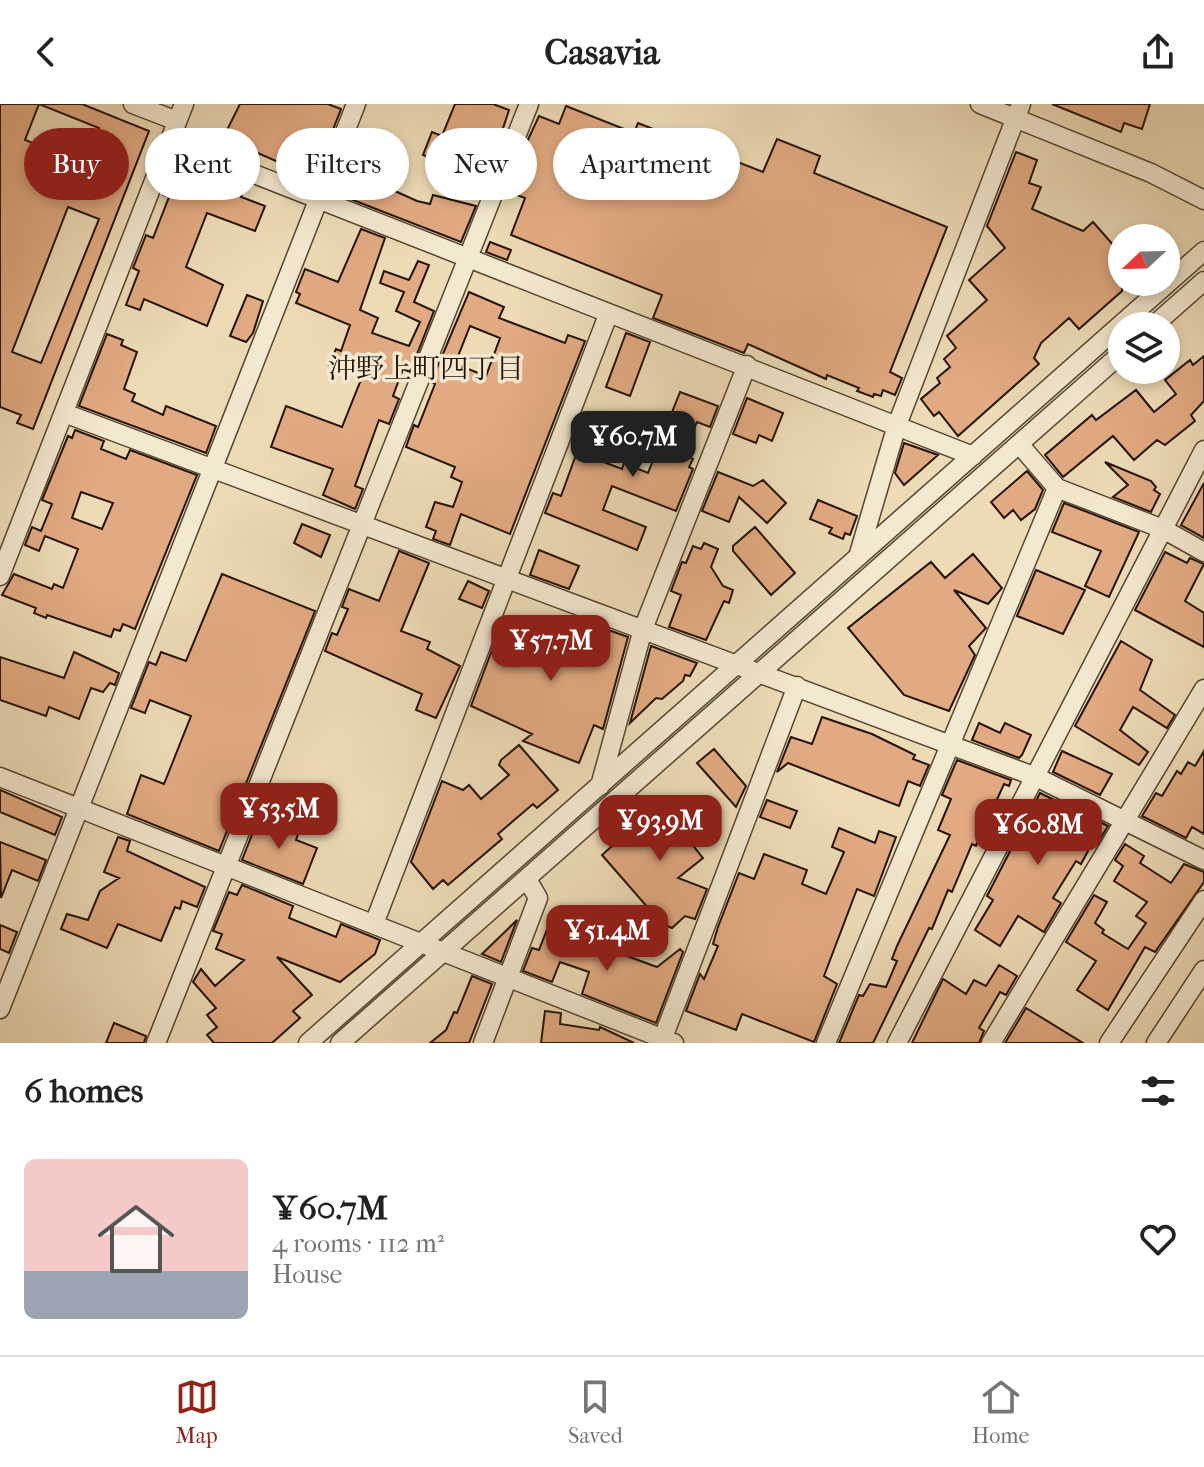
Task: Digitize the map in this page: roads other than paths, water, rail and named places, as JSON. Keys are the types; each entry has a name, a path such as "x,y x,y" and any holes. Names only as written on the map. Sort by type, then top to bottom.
{"street":[{"path":"133,104 180,113"},
{"path":"346,128 356,104"},
{"path":"156,1043 529,104"},
{"path":"980,104 1018,111 1204,200"},
{"path":"858,557 897,425 1018,111"},
{"path":"0,576 147,200"},
{"path":"0,1009 318,200"},
{"path":"321,200 973,456"},
{"path":"308,1043 1204,251"},
{"path":"1169,312 1204,281"},
{"path":"374,924 608,315"},
{"path":"600,786 643,629 747,365"},
{"path":"340,1043 1108,365"},
{"path":"64,413 507,577 734,665 760,671 1036,777 1204,860"},
{"path":"1019,444 1057,488 1163,529 1204,552"},
{"path":"897,1043 1204,450"},
{"path":"826,1043 1057,488"},
{"path":"0,777 666,1042 797,686"},
{"path":"991,1043 1204,689"},
{"path":"483,1043 538,898 527,879"},
{"path":"1109,1043 1204,900"},
{"path":"1156,1043 1204,970"}],"district":[{"name":"沖野上町四丁目","path":"426,368"}]}
